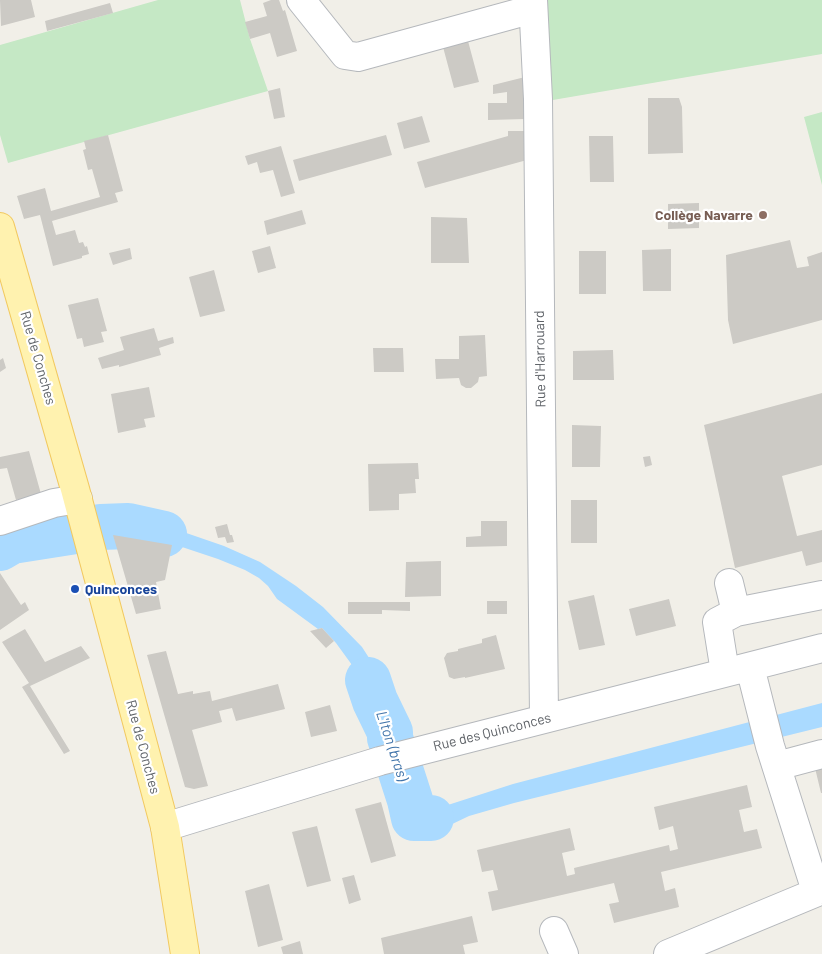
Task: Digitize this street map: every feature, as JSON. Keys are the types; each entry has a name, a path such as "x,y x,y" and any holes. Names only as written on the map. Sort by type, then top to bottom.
{"main road":[{"name":"Rue de Conches","path":"0,227 83,520 165,827 185,954"}],"street":[{"path":"301,0 345,55 358,57 533,5"},
{"name":"Rue d'Harrouard","path":"533,5 538,99 544,718"},
{"path":"0,521 54,503 83,520"},
{"path":"729,583 736,612"},
{"path":"668,954 819,890 774,756 760,706 738,669 717,622 736,612 822,595"},
{"name":"Rue des Quinconces","path":"165,827 415,751 822,648"},
{"path":"774,756 822,754"}],"green space":[{"path":"158,0 240,0 250,39 268,91 8,163 0,135 0,45"},
{"path":"544,0 822,0 822,54 547,101"},
{"path":"822,112 822,185 804,117"}],"water":[{"path":"97,514 107,514 108,518 166,526 224,546 260,562 296,586 323,607 362,647 373,664 400,736 384,740 352,665 336,643 322,628 318,629 277,599 268,586 259,578 218,559 182,547 113,535 104,537"},
{"path":"59,524 64,541 24,549 0,557 0,538 20,531"},
{"path":"822,703 822,727 514,803 469,816 446,827 426,826 408,831 394,777 410,773 423,813 513,784"}],"building":[{"path":"0,0 31,0 35,17 1,26"},
{"path":"279,0 283,11 285,10 297,51 277,57 270,33 250,39 245,22 267,16 263,3"},
{"path":"110,3 113,13 47,31 45,21"},
{"path":"468,41 479,82 454,88 443,47"},
{"path":"525,77 526,119 488,120 488,103 507,103 507,92 493,94 493,85"},
{"path":"280,88 285,117 274,119 268,91"},
{"path":"648,98 679,98 682,107 683,153 648,154"},
{"path":"422,116 430,142 404,149 397,123"},
{"path":"508,131 526,131 527,160 425,188 417,162 508,136"},
{"path":"108,135 123,191 115,193 118,202 52,221 56,235 75,230 79,243 83,242 85,247 87,246 89,254 82,256 82,258 53,266 40,215 24,219 17,196 45,188 51,211 100,197 92,169 88,170 83,150 86,149 84,141"},
{"path":"386,135 392,155 299,181 293,160"},
{"path":"589,136 613,136 614,182 590,182"},
{"path":"281,146 295,193 281,197 273,170 260,173 257,162 248,165 245,156"},
{"path":"699,203 699,228 668,229 668,204"},
{"path":"302,210 306,224 267,235 264,221"},
{"path":"431,217 467,218 469,263 431,263"},
{"path":"790,240 797,268 809,266 807,257 822,252 822,320 733,344 728,320 726,255"},
{"path":"270,246 276,268 258,273 252,251"},
{"path":"130,248 132,259 113,265 109,253"},
{"path":"671,249 671,291 643,291 642,250"},
{"path":"579,251 606,251 606,294 579,294"},
{"path":"214,270 225,311 200,317 189,277"},
{"path":"98,298 107,331 101,332 104,342 84,347 82,338 77,339 68,305"},
{"path":"154,328 158,341 173,337 174,343 159,348 161,355 119,367 119,365 102,369 98,358 124,350 120,337"},
{"path":"485,335 487,376 479,377 478,382 471,388 461,385 459,378 436,379 435,359 459,359 459,336"},
{"path":"373,348 403,348 404,372 374,372"},
{"path":"613,350 614,380 573,380 573,351"},
{"path":"3,358 6,368 0,372 0,360"},
{"path":"149,387 155,417 144,419 146,427 118,433 111,394"},
{"path":"822,393 822,465 782,476 797,536 822,530 822,562 806,566 802,551 735,568 704,425"},
{"path":"572,425 601,426 600,467 572,467"},
{"path":"29,451 41,494 16,500 7,468 0,469 0,457"},
{"path":"650,456 652,465 645,467 643,457"},
{"path":"418,463 419,479 415,479 416,493 399,494 399,510 369,511 368,464"},
{"path":"571,500 597,500 597,543 571,543"},
{"path":"481,521 507,521 507,546 466,547 466,537 481,536"},
{"path":"227,524 234,542 227,543 225,537 218,538 215,527"},
{"path":"113,535 172,545 165,580 156,582 161,609 136,614"},
{"path":"441,561 441,596 405,597 406,562"},
{"path":"0,573 21,605 25,602 29,610 0,630"},
{"path":"594,595 605,645 579,650 568,601"},
{"path":"669,599 676,626 636,636 629,609"},
{"path":"487,601 507,601 507,614 487,614"},
{"path":"348,602 410,602 410,611 382,610 382,614 348,614"},
{"path":"322,628 334,641 326,648 310,631"},
{"path":"25,629 45,662 81,646 90,658 30,686 70,751 64,754 22,687 29,683 2,642"},
{"path":"496,635 505,669 465,678 454,679 449,677 444,658 447,653 482,643 482,639"},
{"path":"166,651 178,694 193,691 193,694 210,691 212,701 278,684 285,709 236,721 232,708 219,711 222,722 192,730 208,786 194,789 185,787 147,655"},
{"path":"330,705 337,731 311,737 305,712"},
{"path":"822,766 822,793 821,793 815,768"},
{"path":"747,785 752,807 739,810 744,832 757,829 762,848 661,872 665,891 675,888 679,907 614,923 609,904 619,902 614,883 492,911 488,892 498,890 493,870 482,872 477,850 570,828 575,850 562,853 567,876 575,874 574,868 669,845 670,851 678,849 673,826 659,830 654,807"},
{"path":"381,802 396,856 371,863 355,809"},
{"path":"317,826 331,881 307,887 292,832"},
{"path":"354,875 361,900 349,904 342,878"},
{"path":"269,884 283,940 258,947 245,891"},
{"path":"472,916 478,942 463,945 465,954 384,954 381,938"},
{"path":"300,941 303,954 283,954 281,947"}],"waterway":[{"name":"L'Iton (bras)","path":"0,548 12,541 101,527 128,526 164,534"},
{"name":"L'Iton (bras)","path":"368,680 375,701 390,732 390,738 414,818 431,818"}],"place":[{"name":"Collège Navarre","path":"763,215"},
{"name":"Quinconces","path":"75,589"}]}
